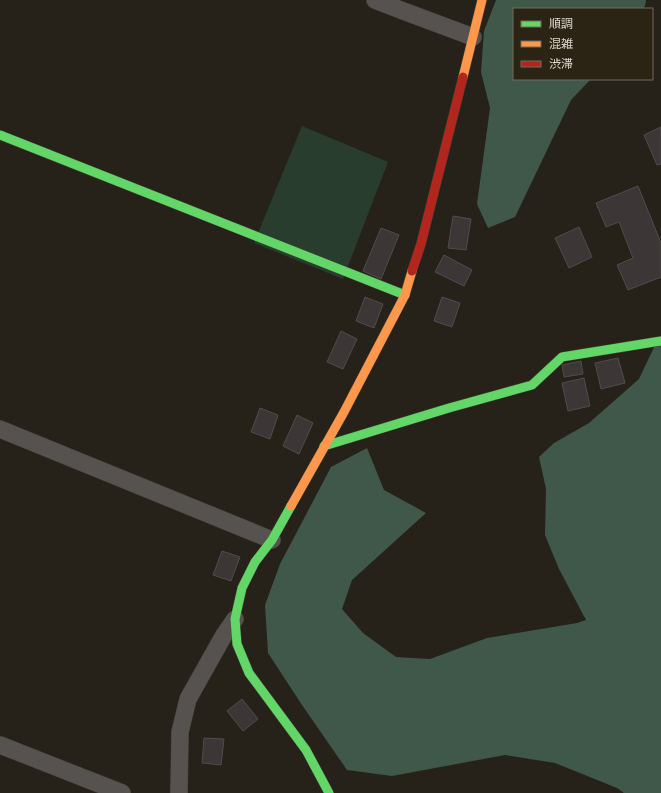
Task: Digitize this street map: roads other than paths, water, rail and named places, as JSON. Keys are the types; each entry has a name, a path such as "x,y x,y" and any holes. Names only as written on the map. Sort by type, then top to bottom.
{"street":[{"path":"375,0 473,37"},
{"path":"330,793 306,750 249,672 238,644 235,619 242,588 255,562 272,540 344,412 406,295 421,244 482,0"},
{"path":"0,136 406,295"},
{"path":"324,446 449,408 532,385 562,357 661,341"},
{"path":"0,429 272,540"},
{"path":"180,793 180,732 188,699 224,635 235,619"},
{"path":"0,745 122,793"}]}
